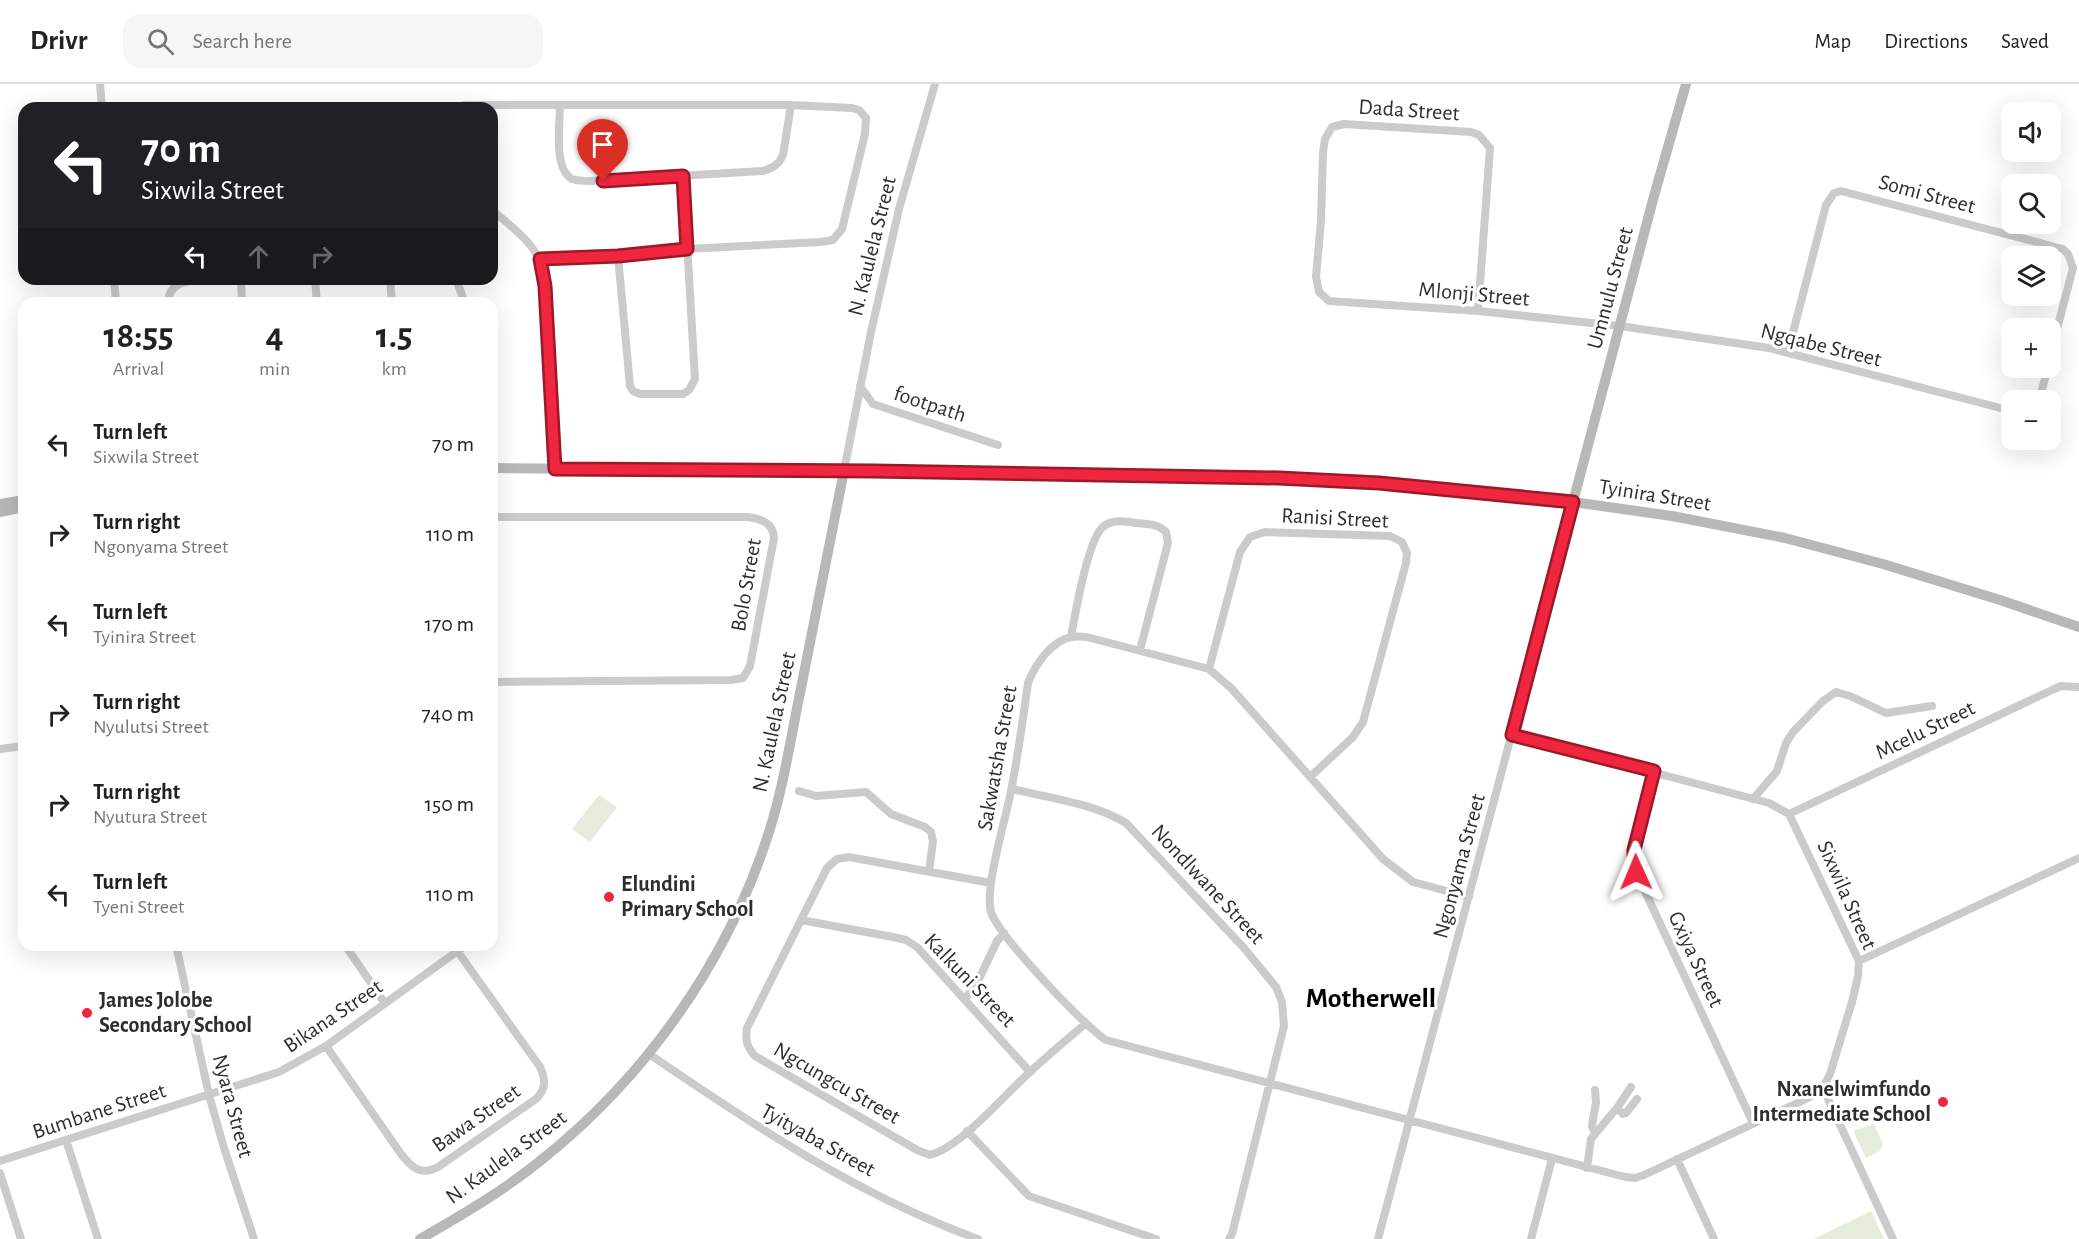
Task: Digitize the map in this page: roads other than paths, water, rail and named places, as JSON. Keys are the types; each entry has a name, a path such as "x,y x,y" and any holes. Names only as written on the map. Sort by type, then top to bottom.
{"street":[{"path":"100,84 102,102"},
{"name":"N. Kaulela Street","path":"420,1239 487,1200 540,1161 592,1116 649,1054 686,1002 720,947 759,860 783,781 860,386 899,209 935,84"},
{"name":"Umnulu Street","path":"1573,502 1686,84"},
{"path":"498,105 790,105 852,108 859,110 866,118 865,134 842,229 833,240 687,249 618,256 540,259"},
{"path":"560,105 561,163 565,172 579,181 603,181 763,171 772,168 783,155 790,105"},
{"name":"Dada Street","path":"1324,298 1317,287 1316,277 1321,220 1323,152 1327,133 1332,127 1344,124 1471,132 1479,135 1490,148 1478,311"},
{"path":"618,256 630,386 633,391 640,394 683,394 689,390 694,379 683,176"},
{"name":"Somi Street","path":"1788,352 1826,204 1833,193 1841,191 2062,249 2068,254 2073,267 2060,318"},
{"path":"498,215 530,243 540,259 545,286 555,469"},
{"path":"169,297 178,285"},
{"name":"Mlonji Street","path":"1324,298 1333,302 1478,311 1620,326"},
{"name":"Ngqabe Street","path":"1620,326 1788,352 2001,408"},
{"name":"footpath","path":"860,386 873,404 998,445"},
{"name":"Tyinira Street","path":"498,468 844,471 1315,480 1379,483 1573,502 1672,516 1796,541 1883,564 2079,627"},
{"path":"0,504 18,501"},
{"name":"Ngonyama Street","path":"1378,1239 1573,502"},
{"path":"0,512 18,508"},
{"name":"Bolo Street","path":"498,517 748,517 765,521 774,532 774,538 750,666 743,678 731,680 498,682"},
{"path":"1140,650 1168,543 1166,532 1157,526 1114,522 1105,525 1100,530 1088,559 1071,637 1087,637 1209,669 1231,688 1383,859 1413,882 1469,897"},
{"name":"Ranisi Street","path":"1209,669 1240,552 1250,537 1265,532 1390,536 1402,542 1407,553 1406,563 1363,722 1353,736 1310,777"},
{"name":"Sakwatsha Street","path":"1071,637 1057,644 1046,654 1034,669 1028,683 1012,789 991,883 991,912 1004,933 1085,1024 1106,1041 1409,1121"},
{"name":"Mcelu Street","path":"1789,814 2061,686 2079,687"},
{"path":"1753,799 1777,771 1786,743 1793,732 1823,701 1836,692 1886,713 1932,706"},
{"path":"1512,735 1770,803 1789,814"},
{"path":"0,748 18,746"},
{"name":"Gxiya Street","path":"1654,771 1634,850 1636,872 1753,1123"},
{"name":"Nondlwane Street","path":"1012,789 1079,805 1116,817 1126,823 1244,948 1276,987 1282,1002 1284,1026 1229,1239"},
{"path":"799,791 816,796 866,792 891,814 925,827 931,832 933,841 929,872"},
{"name":"Sixwila Street","path":"1789,814 1859,962 1852,1002 1830,1074 1823,1088"},
{"name":"Ngcungcu Street","path":"991,883 849,857 837,859 827,868 747,1028 745,1038 750,1050 755,1056 930,1155 935,1154 967,1131 1085,1024"},
{"path":"1859,962 2079,858"},
{"name":"Kalkuni Street","path":"801,920 906,940 917,947 1030,1072"},
{"path":"965,999 979,979 997,941 1004,933"},
{"name":"Nyara Street","path":"177,951 209,1095 254,1239"},
{"path":"349,951 384,1002"},
{"name":"Bikana Street","path":"209,1095 279,1072 326,1046 384,1002 458,952"},
{"name":"Bawa Street","path":"326,1046 409,1165 420,1171 431,1171 438,1167 536,1099 542,1094 545,1082 540,1067 458,952"},
{"name":"Tyityaba Street","path":"649,1054 740,1116 810,1159 922,1216 978,1239"},
{"path":"1587,1168 1592,1139 1631,1087"},
{"path":"1409,1121 1587,1168 1635,1178 1808,1098 1823,1088 1893,1239"},
{"path":"1595,1090 1596,1102 1592,1126 1595,1134"},
{"name":"Bumbane Street","path":"0,1161 209,1095"},
{"path":"1617,1108 1623,1114 1626,1113 1637,1099"},
{"path":"967,1131 1029,1196 1156,1239"},
{"path":"66,1140 98,1239"},
{"path":"1531,1239 1552,1159"},
{"path":"1677,1160 1714,1239"},
{"path":"0,1173 21,1239"}],"place":[{"name":"Elundini Primary School","path":"609,897"},
{"name":"James Jolobe Secondary School","path":"87,1013"},
{"name":"Nxanelwimfundo Intermediate School","path":"1943,1102"}],"district":[{"name":"Motherwell","path":"1371,999"}]}
